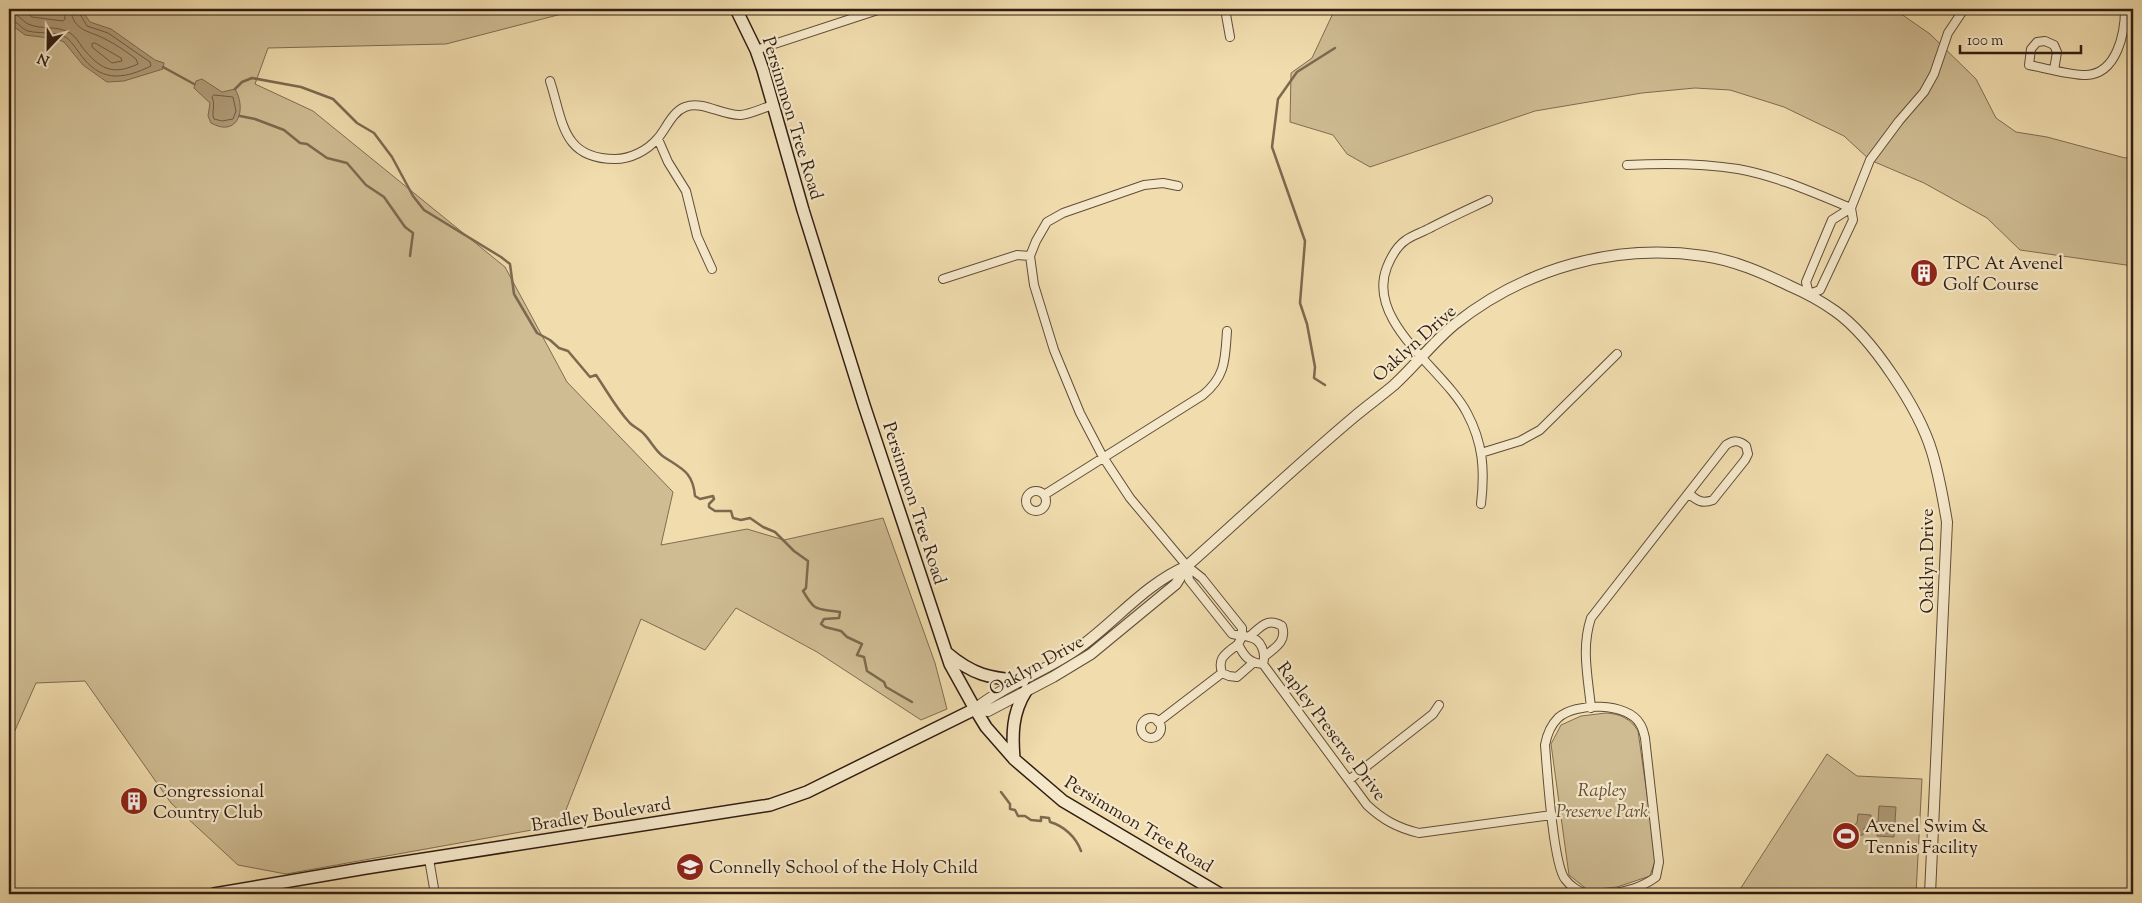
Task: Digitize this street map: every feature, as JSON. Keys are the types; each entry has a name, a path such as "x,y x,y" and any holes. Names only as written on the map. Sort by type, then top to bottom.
{"main road":[{"name":"Persimmon Tree Road","path":"736,9 756,50 803,210 864,405 950,664 986,727 1014,759 1063,801 1220,894"},
{"path":"946,652 964,667 992,678 1024,686 1012,731 1014,759"},
{"name":"Bradley Boulevard","path":"214,894 770,805 807,792 975,709"}],"street":[{"path":"756,50 881,9"},
{"path":"1225,9 1230,36"},
{"path":"2054,70 2057,52 2054,45 2045,41 2037,42 2031,49 2029,65 2054,70 2086,75 2106,68 2115,54 2121,38 2125,22 2125,9"},
{"path":"1851,208 1832,220 1806,282 1808,294 1820,290 1852,220 1851,208 1870,160 1899,121 1924,92 1934,74 1948,33 1958,11"},
{"path":"550,81 560,120 573,146 584,154 602,159 626,159 646,149 658,139 670,120 684,107 699,105 718,112 741,115 773,104"},
{"path":"658,139 668,162 686,190 697,236 712,269"},
{"path":"1628,165 1665,163 1740,169 1787,182 1851,208"},
{"path":"1178,186 1163,183 1144,185 1063,213 1047,222 1042,228 1030,256 1034,286 1054,350 1080,413 1103,457 1130,498 1186,566"},
{"path":"1481,504 1484,478 1479,438 1466,411 1455,395 1422,358 1391,318 1383,296 1384,274 1392,256 1406,240 1488,200"},
{"name":"Oaklyn Drive","path":"975,709 988,711 1024,686 1092,654 1176,584 1186,566 1422,358 1454,325 1508,289 1552,269 1602,257 1657,252 1706,256 1758,271 1808,294 1836,312 1884,364 1914,410 1931,449 1940,479 1947,522 1930,894"},
{"path":"944,279 1017,255 1030,256"},
{"path":"1044,495 1203,395 1213,386 1225,366 1227,332"},
{"path":"1481,453 1520,441 1540,430 1617,354"},
{"path":"1591,708 1584,648 1591,618 1726,445 1732,441 1740,441 1746,446 1748,454 1746,460 1714,500 1706,503 1688,494"},
{"name":"Rapley Preserve Drive","path":"1186,566 1189,580 1232,634 1260,643 1264,660 1367,805 1382,818 1401,828 1419,833 1552,815"},
{"name":"Rapley Preserve Drive","path":"1186,566 1202,578 1242,628 1244,656 1253,663 1264,660"},
{"path":"1222,673 1221,658 1243,639 1268,622 1275,622 1282,626 1284,634 1282,641 1264,660"},
{"path":"1222,673 1229,676 1237,676 1253,663"},
{"path":"1158,722 1222,673"},
{"path":"1349,780 1433,714 1439,705"},
{"path":"1587,894 1580,892 1564,879 1557,853 1545,745 1548,730 1559,716 1578,708 1612,707 1628,712 1640,723 1645,738 1660,862 1656,877 1631,890 1614,894"},
{"path":"430,859 435,894"}],"green space":[{"name":"Congressional Country Club","path":"9,9 581,9 446,44 268,48 255,84 313,111 505,267 567,382 673,492 661,545 747,529 784,540 883,518 935,663 947,709 921,720 817,652 736,608 705,650 641,619 560,825 286,874 238,865 171,803 85,681 36,683 9,744"},
{"path":"1335,9 1894,9 1930,34 1976,79 1996,118 2016,132 2047,137 2125,158 2133,156 2133,266 2020,250 1987,218 1924,183 1870,160 1844,136 1784,107 1730,90 1695,88 1642,93 1535,111 1370,167 1347,154 1333,135 1290,122 1291,73 1312,58"},
{"name":"Rapley Preserve Park","path":"1606,713 1616,714 1624,718 1632,723 1638,731 1656,858 1650,876 1617,887 1588,890 1569,875 1551,744 1561,725 1581,716"},
{"name":"Avenel Swim & Tennis Facility","path":"1827,754 1857,776 1922,779 1916,894 1737,894"}],"water":[{"path":"9,9 81,9 90,22 111,29 155,60 164,63 163,69 124,81 107,82 83,65 64,42 57,39 25,35 9,23"},
{"path":"202,79 222,92 235,89 239,97 240,113 234,124 228,127 220,127 211,123 208,116 210,103 194,88 196,81"},
{"path":"1879,806 1896,807 1894,837 1877,836 1877,825 1864,828 1863,835 1856,836 1849,829 1857,823 1858,814 1871,815 1871,821 1878,822"}],"waterway":[{"path":"1325,385 1314,378 1315,367 1307,324 1300,303 1305,241 1272,147 1278,99 1297,72 1335,48"},
{"path":"163,67 194,84"},
{"path":"235,89 242,82 252,78 301,87 333,99 357,123 374,133 392,157 413,196 424,210 510,264 514,294 537,333 550,340 559,348 568,351 590,377 596,375 629,422 647,437 661,455 686,472 692,481 695,496 700,499 713,496 714,499 709,504 709,507 715,511 731,511 733,518 741,520 750,518 763,527 775,532 794,551 808,561 806,588 803,591 807,598 817,608 840,612 839,618 824,619 821,624 825,627 841,631 847,637 862,644 857,655 864,657 867,671 884,682 886,687 912,702"},
{"path":"240,116 255,119 284,130 300,143 307,144 327,158 347,163 366,185 384,197 405,227 413,233 410,256"},
{"path":"1001,792 1010,804 1010,809 1015,810 1018,816 1041,821 1041,817 1049,818 1050,822 1060,826 1069,833 1081,851"}],"place":[{"name":"TPC At Avenel Golf Course","path":"1924,273"},
{"name":"Congressional Country Club","path":"134,801"},
{"name":"Avenel Swim & Tennis Facility","path":"1846,836"},
{"name":"Connelly School of the Holy Child","path":"690,867"}]}
